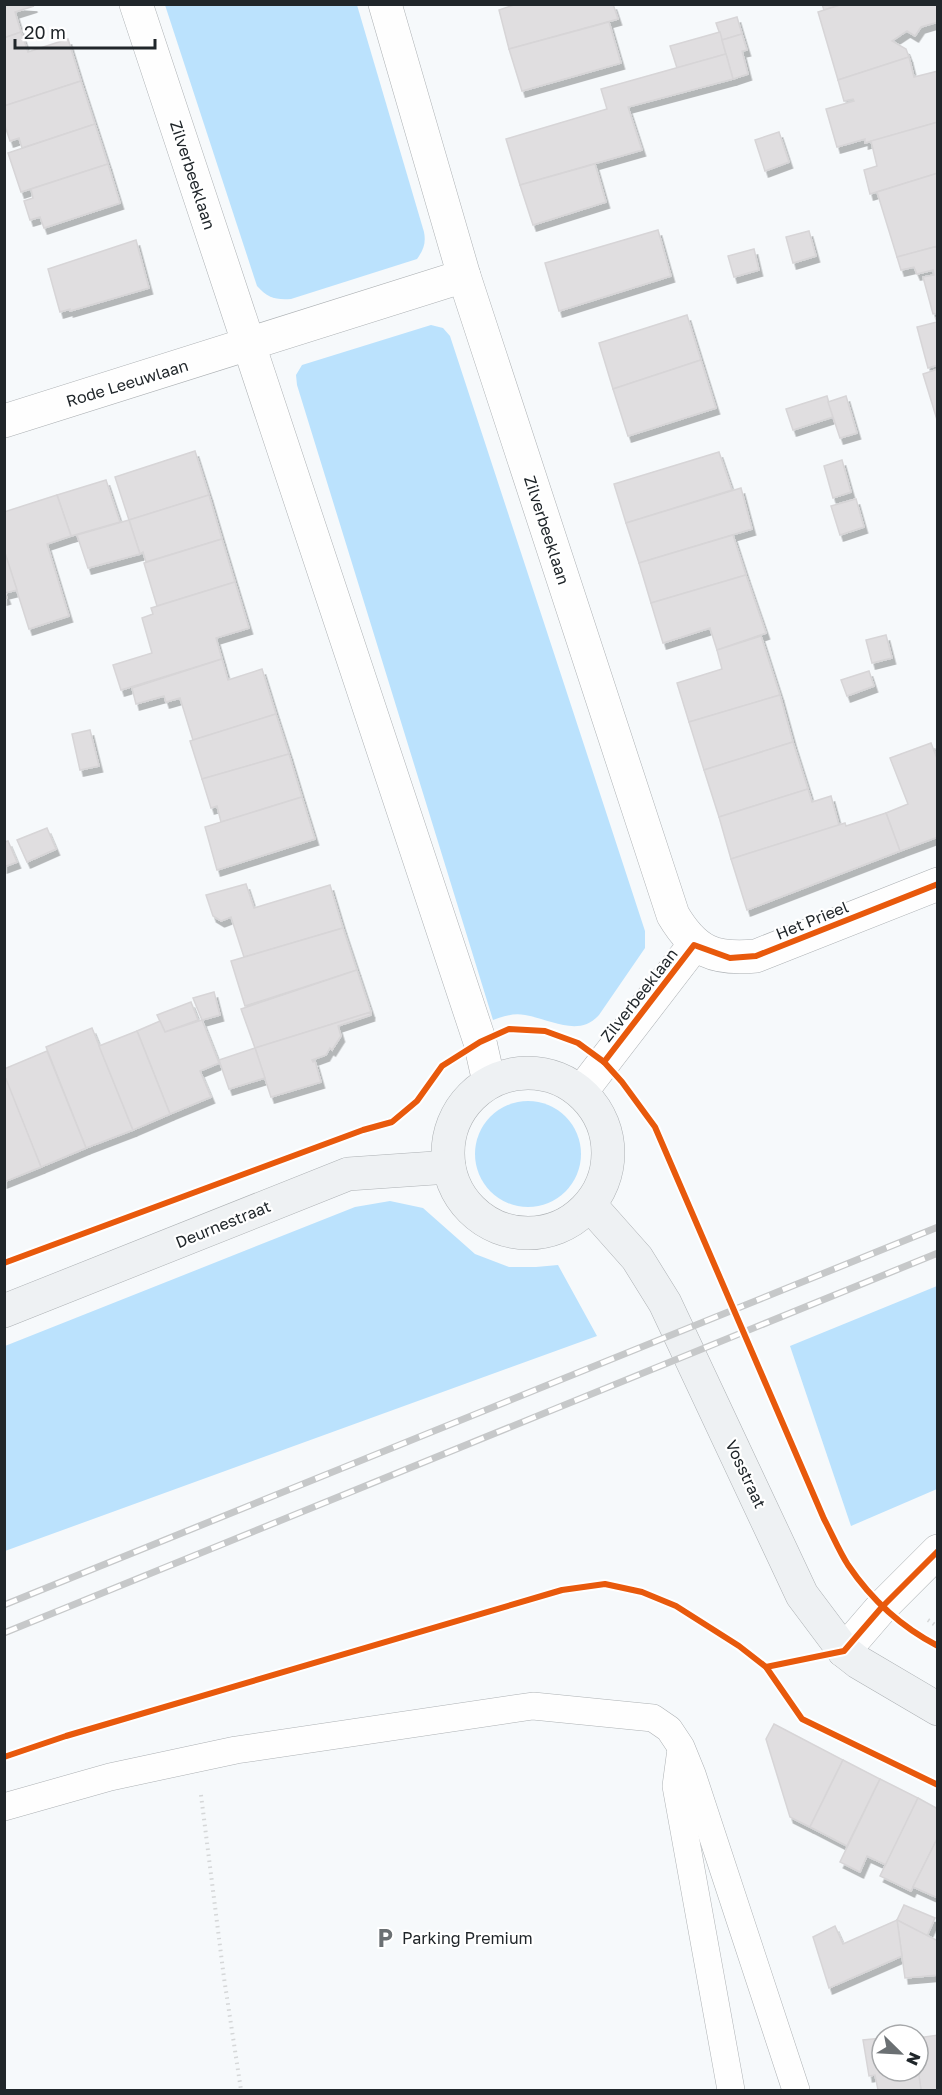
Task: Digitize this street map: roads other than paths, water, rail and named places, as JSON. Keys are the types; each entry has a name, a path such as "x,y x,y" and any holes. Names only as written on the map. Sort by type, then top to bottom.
{"street":[{"name":"Zilverbeeklaan","path":"136,4 480,1042 489,1082"},
{"name":"Zilverbeeklaan","path":"385,4 464,276 673,915 684,934 694,945 581,1092"},
{"path":"249,345 464,276"},
{"name":"Rode Leeuwlaan","path":"4,422 249,345"},
{"name":"Het Prieel","path":"694,945 730,958 756,956 938,884"},
{"path":"512,1073 537,1073 560,1079 581,1092 600,1116 608,1147 604,1178 590,1205 566,1224 537,1233 507,1231 479,1218 459,1195 448,1167 448,1142 455,1118 469,1097 489,1082 512,1073"},
{"name":"Deurnestraat","path":"4,1311 348,1174 448,1167"},
{"name":"Vosstraat","path":"590,1205 637,1258 664,1304 802,1595 844,1651 858,1662 938,1709"},
{"path":"844,1651 882,1607 938,1551"}],"lane":[{"path":"4,1807 110,1777 236,1750 533,1706 653,1718 669,1729 681,1747 692,1774 796,2091"},
{"path":"681,1747 676,1786 731,2091"}],"railway":[{"path":"4,1605 938,1227"},
{"path":"4,1633 938,1253"}],"place":[{"name":"Parking Premium","path":"385,1938"}]}
